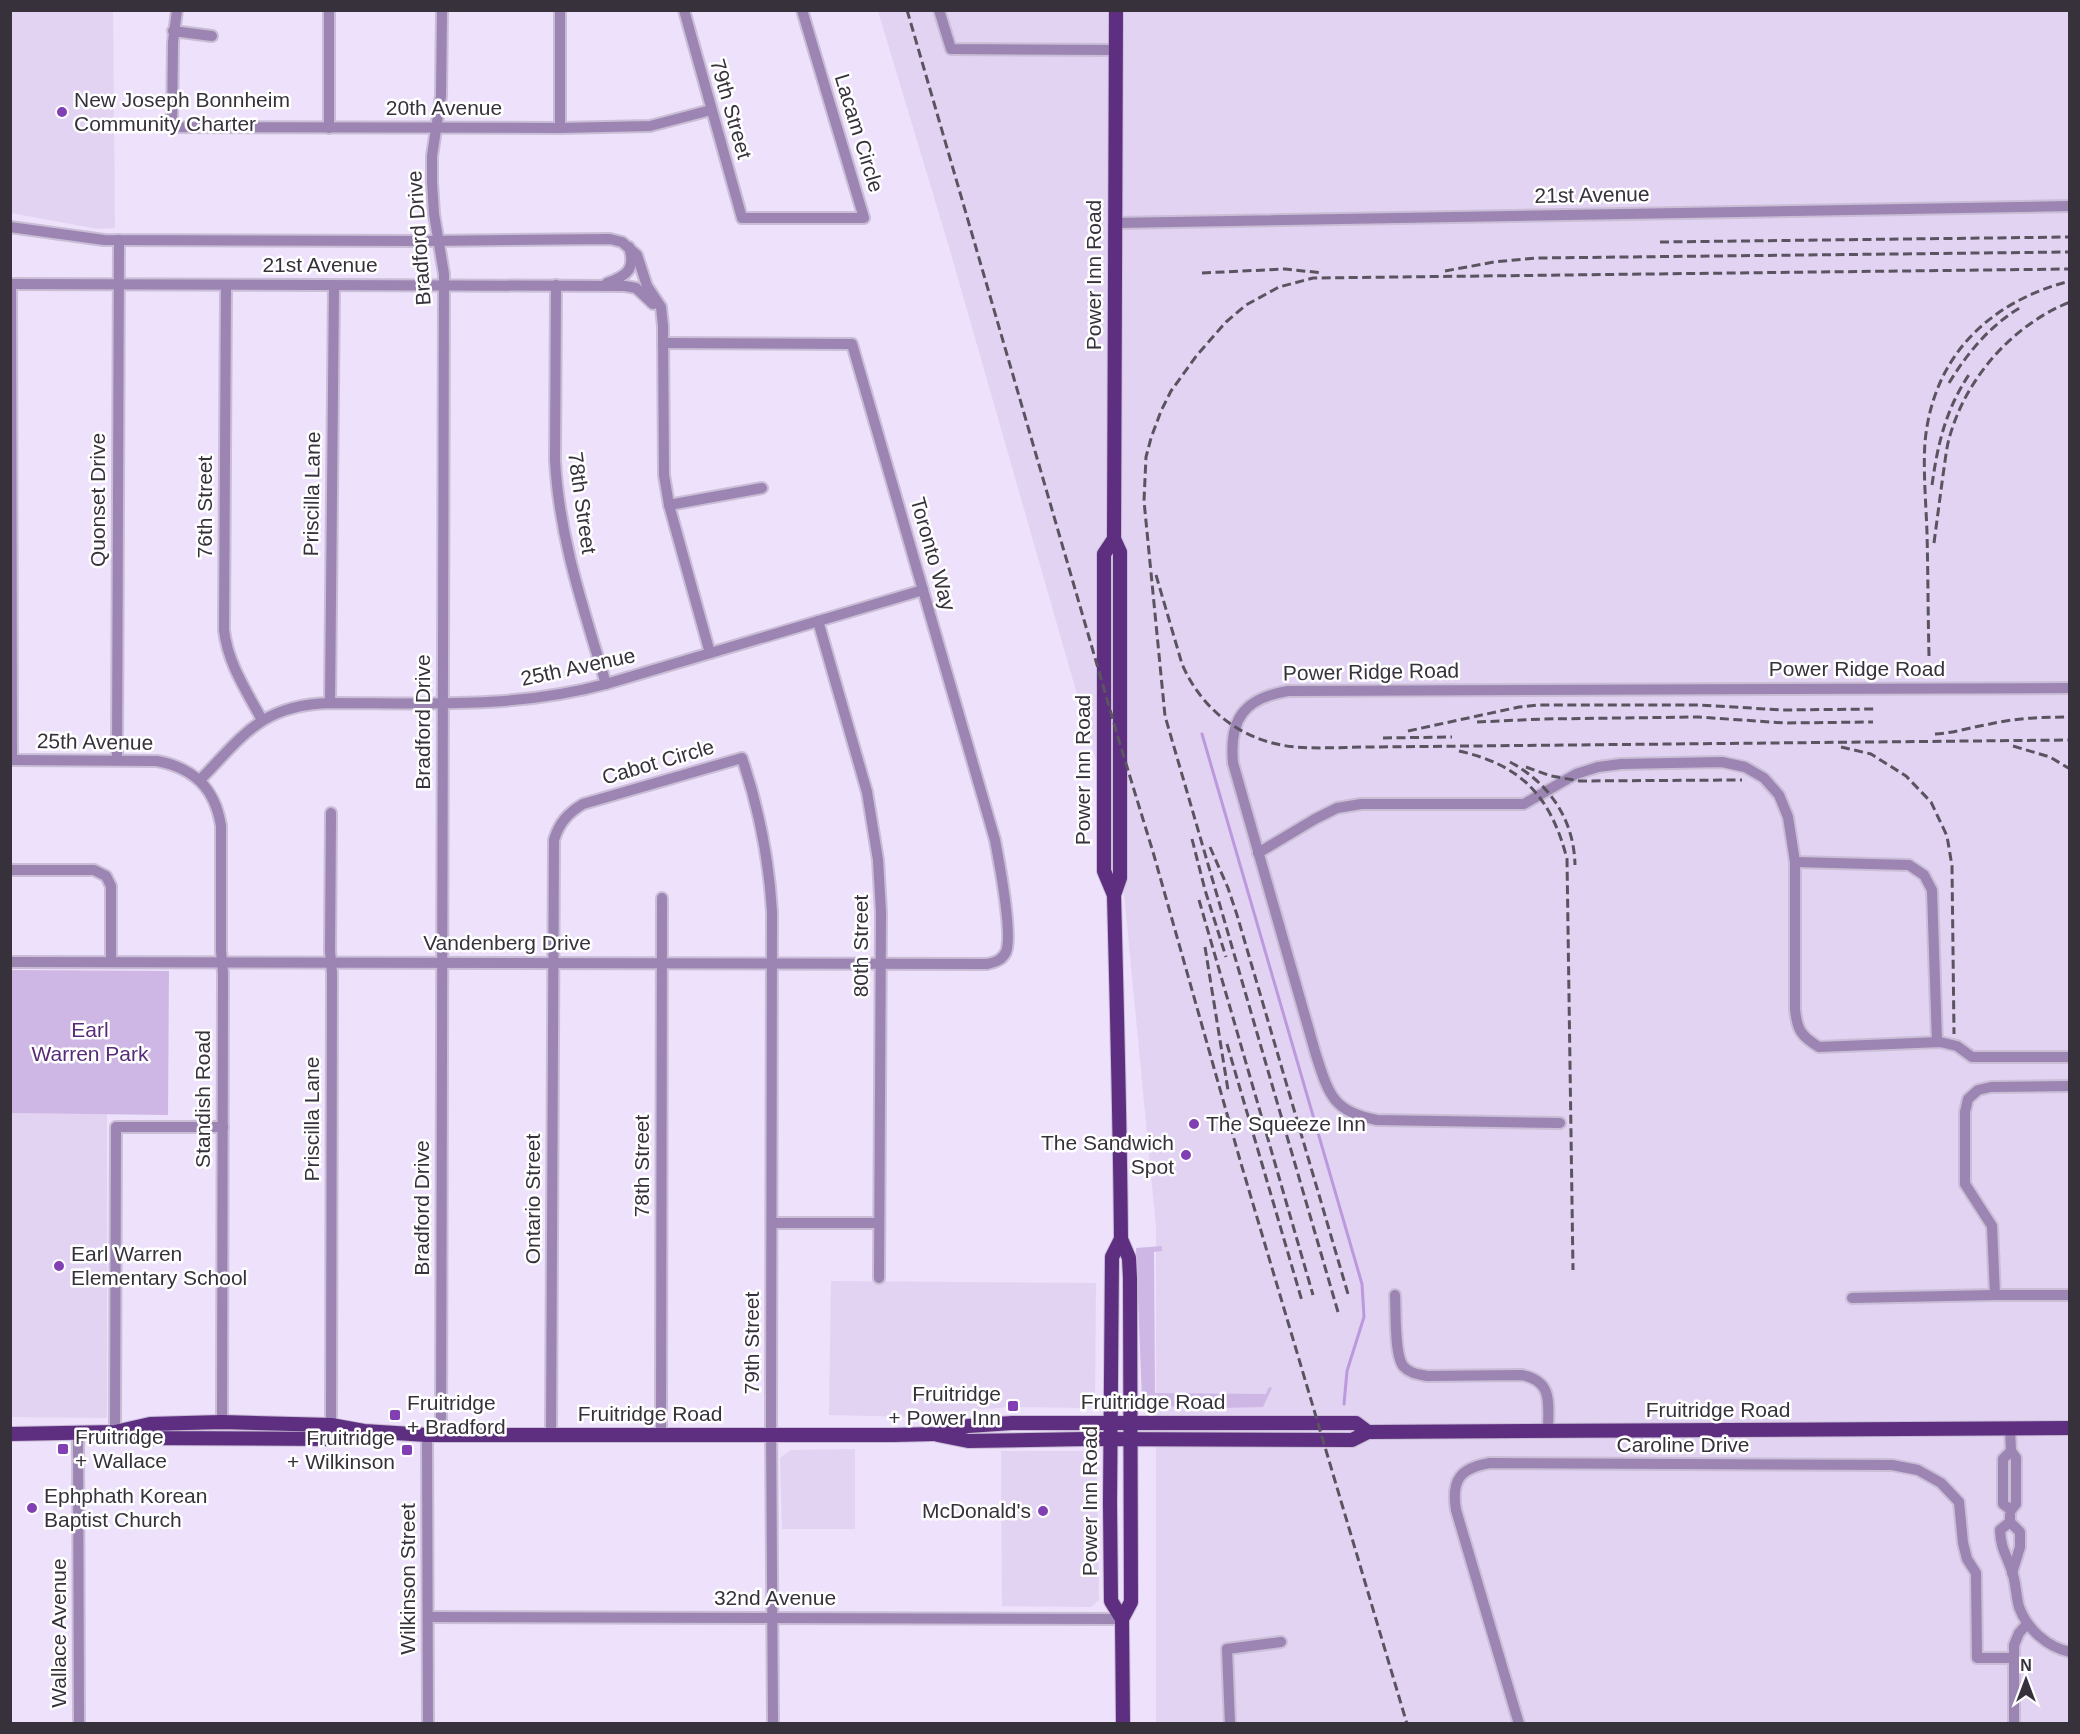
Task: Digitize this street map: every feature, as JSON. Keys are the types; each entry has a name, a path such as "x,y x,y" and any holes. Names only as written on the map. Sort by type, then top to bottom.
{"main road":[{"name":"Power Inn Road","path":"1116,10 1114,539 1120,552 1120,878 1114,895 1121,1239 1129,1258 1132,1440 1131,1602 1122,1619 1122,1724"},
{"name":"Power Inn Road","path":"1121,1239 1112,1257 1111,1601 1122,1619"},
{"name":"Fruitridge Road","path":"10,1434 115,1432 150,1424 222,1422 331,1425 364,1431 434,1435 935,1434 968,1426 1012,1423 1356,1423 1368,1432"},
{"name":"Fruitridge Road","path":"935,1434 968,1442 1352,1440 1368,1432 2070,1428"},
{"name":"Fruitridge Road","path":"115,1432 143,1438 333,1439 364,1431"}],"street":[{"path":"177,10 173,31 212,36"},
{"path":"329,10 329,128"},
{"name":"Bradford Drive","path":"434,1435 442,962 444,274 432,182 441,96 442,10"},
{"path":"560,10 560,128"},
{"name":"79th Street","path":"684,10 742,218"},
{"name":"Lacam Circle","path":"742,218 864,218 802,10"},
{"path":"939,10 951,49 1116,50"},
{"name":"20th Avenue","path":"173,31 172,127 560,128 650,126 711,110"},
{"name":"21st Avenue","path":"1116,223 2070,206"},
{"name":"21st Avenue","path":"10,227 104,240 610,239 622,242 629,247"},
{"name":"Quonset Drive","path":"117,760 119,240"},
{"path":"598,286 614,281 628,272 632,256 629,247"},
{"path":"629,247 637,255 647,286 661,307 662,452 669,505 710,653"},
{"path":"11,284 11,760"},
{"name":"21st Avenue","path":"11,284 626,286 636,288 651,300 662,317"},
{"name":"76th Street","path":"226,285 224,630 226,645 235,672 262,720"},
{"name":"Priscilla Lane","path":"330,703 334,285"},
{"name":"78th Street","path":"556,285 556,489 561,525 571,567 606,684"},
{"name":"Toronto Way","path":"663,343 852,344 1000,865 1007,946 1002,958"},
{"path":"669,505 762,488"},
{"name":"25th Avenue","path":"11,760 157,761 171,764 200,780 250,729 262,720 291,707 330,703 526,700 556,696 606,684 923,590"},
{"name":"80th Street","path":"818,621 867,792 874,826 880,886 879,1278"},
{"name":"Power Ridge Road","path":"1560,1123 1377,1120 1357,1116 1340,1105 1327,1088 1233,764 1231,743 1237,722 1249,705 1267,694 1288,691 2070,688"},
{"name":"Cabot Circle","path":"553,963 553,848 557,830 567,816 584,804 742,758 759,814 766,847 772,912 772,963"},
{"path":"1258,853 1337,808 1361,804 1524,804 1576,774 1598,767 1621,764 1722,762 1745,767 1764,778 1779,795 1788,817 1795,862 1796,1025 1805,1038 1819,1047 1937,1042 1957,1046 1972,1057 2070,1057"},
{"name":"Standish Road","path":"200,780 214,800 221,826 222,1422"},
{"name":"Priscilla Lane","path":"331,813 331,1425"},
{"path":"1795,862 1909,865 1924,875 1932,890 1937,1042"},
{"path":"10,870 94,870 106,876 111,886 111,962"},
{"name":"78th Street","path":"662,898 662,1435"},
{"name":"Vandenberg Drive","path":"10,962 987,964 1002,958"},
{"name":"Ontario Street","path":"551,1435 553,963"},
{"name":"79th Street","path":"772,963 773,1724"},
{"path":"1995,1295 1992,1226 1965,1184 1965,1112 1968,1099 1978,1090 1991,1088 2070,1086"},
{"path":"115,1432 116,1127 223,1127"},
{"path":"772,1223 879,1223"},
{"path":"1395,1295 1398,1352 1402,1366 1413,1373 1427,1376 1521,1375 1532,1377 1545,1387 1548,1400 1548,1432"},
{"path":"1852,1298 2070,1295"},
{"path":"2010,1428 2011,1451 2016,1458 2016,1504 2011,1510 2010,1522 2000,1530 2001,1546 2012,1573 2020,1608 2028,1624 2042,1639 2060,1650 2070,1652"},
{"name":"Wallace Avenue","path":"78,1434 79,1724"},
{"name":"Wilkinson Street","path":"428,1724 428,1617 434,1435"},
{"name":"Caroline Drive","path":"1519,1724 1453,1493 1459,1477 1473,1466 1490,1463 1892,1465 1918,1470 1941,1483 1959,1502 1963,1543 1967,1559 1976,1573 1977,1658 2014,1658"},
{"path":"2010,1522 2020,1532 2020,1547 2012,1573"},
{"name":"32nd Avenue","path":"428,1617 1122,1619"},
{"path":"2014,1724 2014,1645 2019,1634 2028,1624"},
{"path":"1230,1724 1227,1649 1281,1642"}],"shaded area":[{"name":"New Joseph Bonnheim Community Charter","path":"10,11 113,11 115,228 98,229 11,213"},
{"path":"878,11 2069,11 2069,1723 1156,1723 1156,1227 1119,841 949,247"},
{"name":"Earl Warren Elementary School","path":"11,1113 107,1114 107,1418 11,1417"},
{"path":"831,1281 1096,1283 1095,1401 1085,1408 1007,1407 912,1417 829,1415"},
{"path":"855,1449 855,1529 782,1529 780,1458 791,1450"},
{"path":"1001,1451 1086,1451 1097,1464 1099,1600 1091,1607 1002,1606"}],"green space":[{"name":"Earl Warren Park","path":"11,970 169,971 168,1115 11,1113"},
{"path":"1162,1246 1162,1251 1154,1252 1155,1393 1266,1394 1269,1387 1272,1388 1263,1407 1221,1408 1219,1400 1205,1403 1204,1408 1145,1405 1142,1399 1136,1248"}],"waterway":[{"path":"1202,734 1362,1284 1364,1317 1347,1371 1344,1404"}],"railway":[{"path":"907,10 1153,852 1240,1160 1407,1724"},
{"path":"1660,242 2070,237"},
{"path":"1445,271 1494,262 1537,258 2070,252"},
{"path":"1202,273 1285,269 1323,273"},
{"path":"1338,1312 1165,716 1144,501 1146,457 1161,411 1171,391 1197,355 1226,322 1246,305 1279,287 1313,278 2070,269"},
{"path":"1929,656 1924,453 1930,411 1940,384 1953,359 1970,337 1991,318 2014,303 2041,290 2070,281"},
{"path":"1934,543 1948,443 1956,417 1966,396 1979,375 2010,340 2049,312 2070,302"},
{"path":"1949,383 1981,340 2001,321 2023,306"},
{"path":"1932,485 1944,426 1970,373"},
{"path":"1156,575 1182,664 1201,696 1227,722 1259,739 1277,744 1324,748 2070,740"},
{"path":"1408,731 1519,707 1539,705 1700,705 1783,710 1875,709"},
{"path":"1477,722 1698,717 1785,723 1873,722"},
{"path":"1935,734 2010,720 2070,717"},
{"path":"1383,738 1452,737"},
{"path":"2013,746 2050,757 2070,769"},
{"path":"1841,747 1871,754 1906,776 1931,802 1947,836 1952,866 1954,1034"},
{"path":"1459,751 1500,765 1531,787 1552,818 1567,859 1573,1270"},
{"path":"1510,762 1536,780 1557,804 1570,832 1575,865"},
{"path":"1526,767 1551,776 1580,781 1742,780"},
{"path":"1192,839 1226,957"},
{"path":"1210,847 1237,915 1348,1294"},
{"path":"1199,900 1313,1295"},
{"path":"1205,947 1228,1090"},
{"path":"1227,1044 1302,1301"}],"place":[{"name":"New Joseph Bonnheim Community Charter","path":"62,112"},
{"name":"The Squeeze Inn","path":"1194,1124"},
{"name":"The Sandwich Spot","path":"1186,1155"},
{"name":"Earl Warren Elementary School","path":"59,1266"},
{"name":"Fruitridge + Power Inn","path":"1013,1406"},
{"name":"Fruitridge + Bradford","path":"395,1415"},
{"name":"Fruitridge + Wallace","path":"63,1449"},
{"name":"Fruitridge + Wilkinson","path":"407,1450"},
{"name":"Ephphath Korean Baptist Church","path":"32,1508"},
{"name":"McDonald's","path":"1043,1511"}]}
